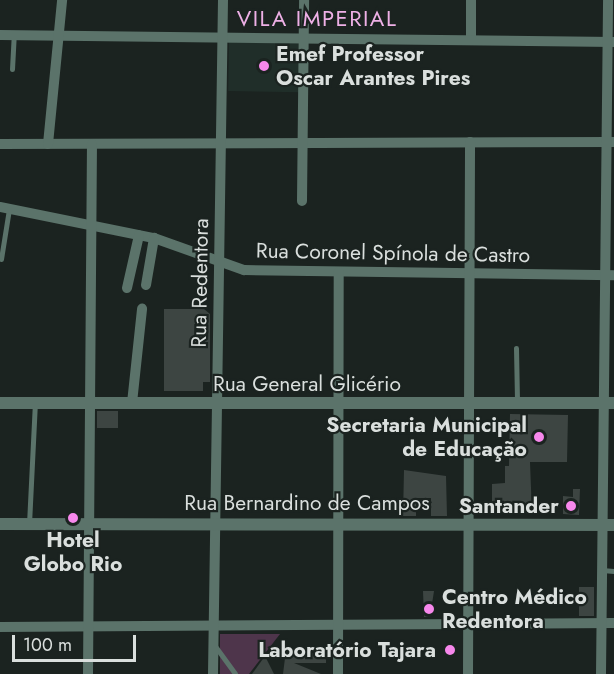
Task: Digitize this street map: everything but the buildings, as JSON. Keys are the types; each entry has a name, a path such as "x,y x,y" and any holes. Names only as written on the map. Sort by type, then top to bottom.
{"street":[{"path":"48,144 62,0"},
{"name":"Rua Redentora","path":"213,674 221,263 223,0"},
{"path":"302,201 304,0"},
{"path":"471,0 471,38"},
{"path":"601,674 602,570 608,524 611,42 608,0"},
{"path":"0,35 304,39 471,38 611,42"},
{"path":"468,674 470,142"},
{"path":"0,144 610,142"},
{"path":"88,674 92,144"},
{"name":"Rua Coronel Spínola de Castro","path":"4,208 154,238 244,270 610,275"},
{"path":"128,288 139,235"},
{"path":"146,285 154,238"},
{"path":"338,674 339,272"},
{"path":"132,403 142,309"},
{"name":"Rua General Glicério","path":"0,403 609,403"},
{"name":"Rua Bernardino de Campos","path":"0,524 469,522 608,524"},
{"path":"0,627 88,628 214,624 468,627 614,623"}],"lane":[{"path":"12,69 14,35"},
{"path":"1,259 4,208"},
{"path":"516,348 517,402"},
{"path":"29,524 35,403"},
{"path":"602,570 614,571"},
{"path":"213,645 225,653 235,674"}],"shaded area":[{"name":"Emef Professor Oscar Arantes Pires","path":"229,42 300,43 299,92 228,91"},
{"path":"220,634 280,634 249,674 220,674"}],"place":[{"name":"Emef Professor Oscar Arantes Pires","path":"264,66"},
{"name":"Secretaria Municipal de Educação","path":"539,437"},
{"name":"Santander","path":"571,506"},
{"name":"Hotel Globo Rio","path":"73,518"},
{"name":"Centro Médico Redentora","path":"429,609"},
{"name":"Laboratório Tajara","path":"450,650"}],"district":[{"name":"VILA IMPERIAL","path":"317,19"}]}
